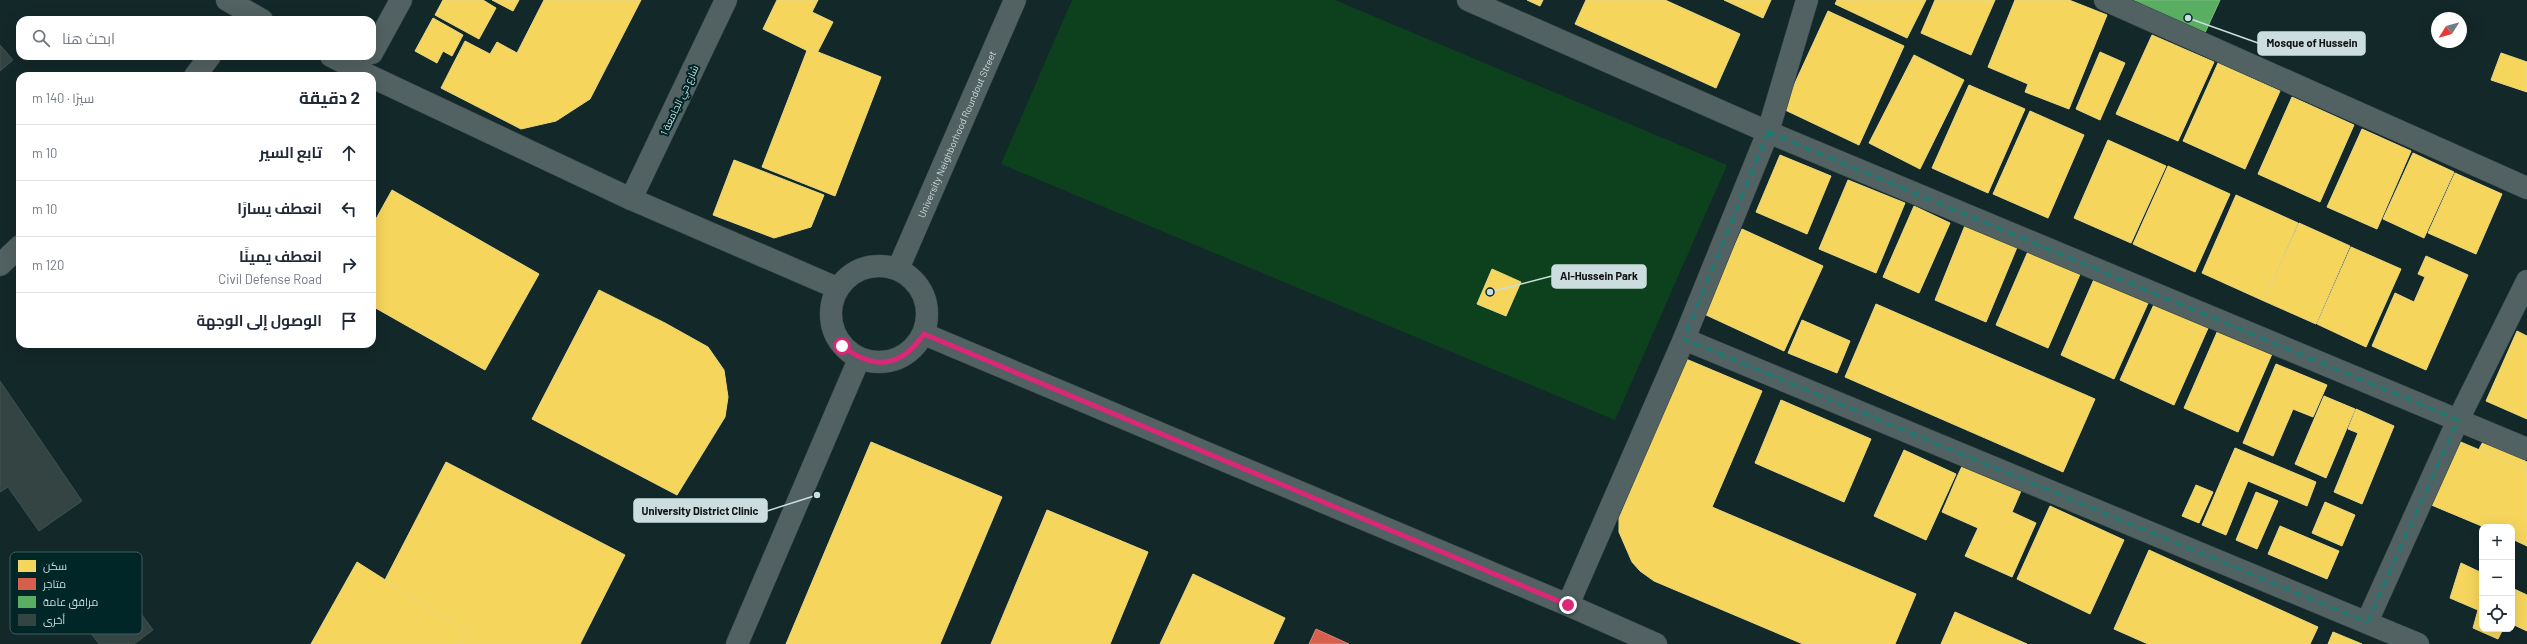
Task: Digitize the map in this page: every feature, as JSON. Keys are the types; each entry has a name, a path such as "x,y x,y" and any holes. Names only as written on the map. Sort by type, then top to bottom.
{"street":[{"path":"376,46 401,0"},
{"name":"شارع حي الجامعة 1","path":"631,199 726,0"},
{"name":"University Neighborhood Roundout Street","path":"898,269 1015,0"},
{"path":"1468,0 1768,132 2527,449"},
{"path":"1568,605 1684,339 1768,132 1807,0"},
{"path":"2105,0 2527,188"},
{"path":"235,10 251,16"},
{"path":"198,72 207,60"},
{"path":"342,60 368,70"},
{"path":"376,74 631,199 837,288"},
{"path":"0,265 16,250"},
{"path":"875,265 898,269 915,280 926,297 928,317 924,334 913,350 897,360 878,363 859,359 842,346 832,329 830,308 837,288 853,272 875,265"},
{"path":"2367,622 2458,420 2527,281"},
{"path":"924,334 1568,605 1656,644"},
{"path":"1684,339 2418,644"},
{"path":"737,644 859,359"}],"highlighted area":[{"path":"1768,132 2458,420 2367,622 1684,339"}],"green space":[{"path":"1072,0 1335,0 1727,165 1615,420 1001,164"}],"building: سكن":[{"path":"443,0 483,0 496,8 479,39 435,15"},
{"path":"492,0 519,0 513,11"},
{"path":"544,0 641,0 590,99 556,121 521,129 441,88 465,41 490,54 497,42 517,53"},
{"path":"777,0 818,0 812,12 833,22 816,55 763,29"},
{"path":"1527,0 1543,0 1540,6"},
{"path":"1586,0 1665,0 1740,34 1716,88 1575,24"},
{"path":"1724,0 1771,0 1763,18"},
{"path":"1837,0 1926,0 1907,38 1835,4"},
{"path":"1935,0 1995,0 1971,55 1921,33"},
{"path":"2015,0 2069,0 2107,15 2069,109 2025,92 2028,84 1988,67"},
{"path":"1828,11 1904,46 1859,145 1783,109"},
{"path":"433,18 463,35 452,56 443,51 437,63 415,51"},
{"path":"2152,35 2214,62 2178,141 2116,114"},
{"path":"808,48 881,77 835,196 762,167"},
{"path":"2100,52 2125,63 2100,120 2076,109"},
{"path":"2501,53 2527,62 2527,92 2491,80"},
{"path":"1914,55 1964,80 1920,169 1869,143"},
{"path":"2218,63 2280,91 2245,169 2183,141"},
{"path":"1969,85 2025,109 1988,193 1932,168"},
{"path":"2292,97 2354,125 2320,202 2258,174"},
{"path":"2030,111 2084,135 2048,218 1993,194"},
{"path":"2362,129 2411,151 2377,229 2327,207"},
{"path":"2108,140 2166,166 2131,243 2074,218"},
{"path":"2413,153 2454,172 2424,238 2383,219"},
{"path":"1780,155 1831,176 1807,234 1756,212"},
{"path":"734,160 824,195 811,227 774,238 713,215"},
{"path":"2168,166 2230,194 2195,272 2133,244"},
{"path":"2455,173 2502,194 2476,254 2428,233"},
{"path":"1848,180 1905,203 1876,273 1819,249"},
{"path":"392,190 539,274 485,370 376,308 376,219"},
{"path":"2236,195 2298,223 2264,301 2202,273"},
{"path":"1914,206 1950,223 1919,293 1883,277"},
{"path":"1966,223 2018,245 1986,322 1935,300"},
{"path":"2299,223 2350,246 2316,324 2264,301"},
{"path":"1742,229 1823,266 1784,351 1704,314"},
{"path":"2351,247 2401,269 2366,347 2317,324"},
{"path":"2029,249 2081,272 2048,348 1996,325"},
{"path":"2426,256 2468,275 2426,370 2372,346 2395,293 2414,302 2425,277 2418,274"},
{"path":"1492,269 1521,282 1506,316 1477,304"},
{"path":"2095,277 2149,301 2114,379 2061,355"},
{"path":"599,290 665,323 708,347 724,370 728,397 725,417 677,495 532,419"},
{"path":"2155,302 2209,326 2174,405 2120,380"},
{"path":"1876,304 2095,399 2063,472 1845,377"},
{"path":"1802,320 1850,341 1837,373 1788,353"},
{"path":"2218,330 2272,354 2238,432 2184,408"},
{"path":"2517,331 2527,336 2527,419 2486,401"},
{"path":"1686,359 1762,391 1712,507 1916,594 1895,644 1803,644 1654,581 1640,571 1632,562 1619,532 1619,518"},
{"path":"2276,364 2327,385 2313,417 2293,409 2273,456 2243,443"},
{"path":"2324,396 2355,409 2326,478 2295,464"},
{"path":"1781,400 1871,439 1844,502 1755,463"},
{"path":"2356,409 2394,426 2362,504 2334,492 2358,433 2348,429"},
{"path":"2485,438 2527,462 2527,540 2515,535 2515,524 2489,524 2448,506"},
{"path":"2456,440 2527,470 2527,546 2515,540 2515,524 2479,525 2429,504"},
{"path":"871,442 1002,497 940,644 786,644"},
{"path":"2235,448 2316,482 2307,506 2248,481 2226,535 2202,525"},
{"path":"1904,450 1956,474 1926,540 1874,516"},
{"path":"1965,460 1963,466 2021,491 2012,512 2036,523 2012,577 1965,556 1978,528 1942,512"},
{"path":"446,462 625,555 580,644 452,644 373,603"},
{"path":"2196,485 2213,492 2199,523 2182,516"},
{"path":"2256,492 2278,501 2257,549 2236,540"},
{"path":"2325,502 2355,515 2342,546 2312,533"},
{"path":"2050,506 2124,540 2090,614 2017,579"},
{"path":"1047,510 1148,552 1110,644 991,644"},
{"path":"2280,526 2339,551 2327,579 2268,554"},
{"path":"2149,550 2318,627 2310,644 2148,644 2114,629"},
{"path":"357,562 469,633 459,644 311,644"},
{"path":"2461,563 2479,572 2479,631 2473,628 2478,610 2450,598"},
{"path":"1193,574 1285,618 1273,644 1160,644"},
{"path":"2515,589 2527,595 2527,631 2515,625"},
{"path":"1955,612 2027,644 1941,644"},
{"path":"2333,632 2362,644 2328,644"},
{"path":"2482,632 2502,632 2498,639"}],"building: متاجر":[{"path":"1316,629 1349,644 1309,644"}],"building: مرافق عامة":[{"path":"2126,0 2220,0 2204,35"}],"building: أخرى":[{"path":"0,45 13,60 0,71"},
{"path":"0,381 82,501 39,531 8,487 0,492"},
{"path":"142,615 153,630 134,644 99,644 91,634 142,634"}],"place":[{"name":"Mosque of Hussein","path":"2188,18"},
{"name":"Al-Hussein Park","path":"1490,292"},
{"name":"University District Clinic","path":"817,495"}],"route":[{"path":"842,346 859,359 878,363 897,360 913,350 924,334 1568,605"}]}
